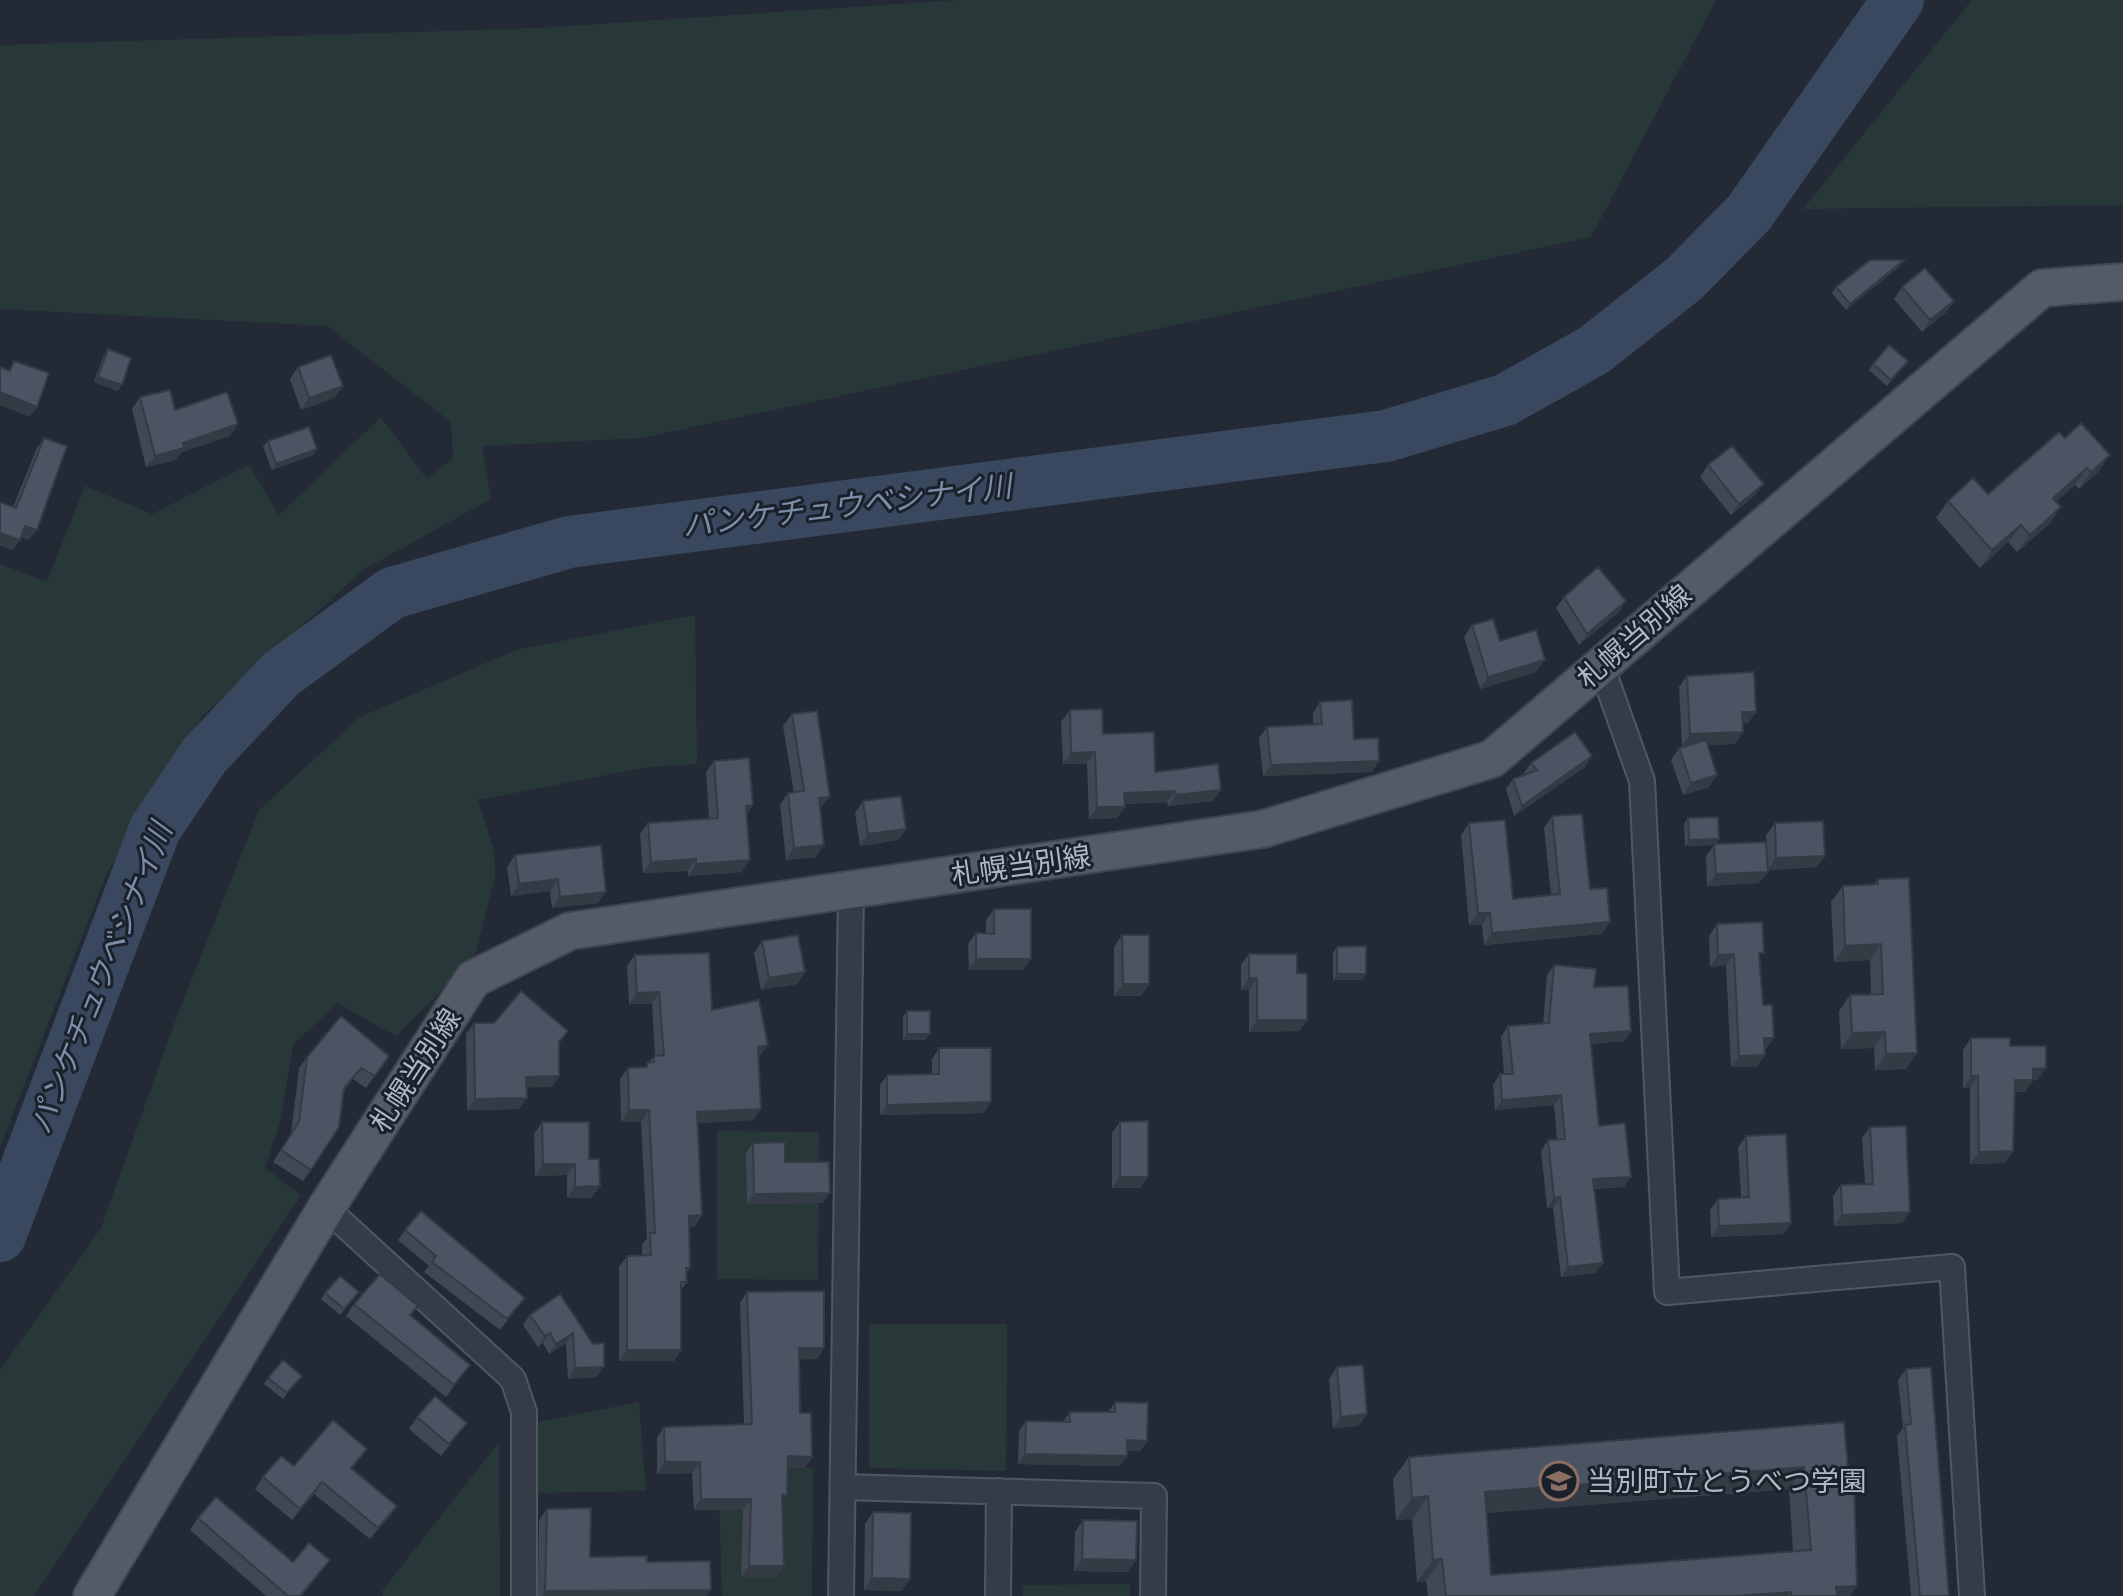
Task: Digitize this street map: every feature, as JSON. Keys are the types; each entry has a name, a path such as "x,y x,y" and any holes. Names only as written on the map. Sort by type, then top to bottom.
{"main road":[{"name":"札幌当別線","path":"92,1596 326,1208 473,979 570,931 1263,829 1492,759 2042,288 2123,282"}],"street":[{"path":"1601,665 1642,781 1667,1292 1952,1267 1972,1596"},
{"path":"841,1596 851,890"},
{"path":"326,1208 513,1379 524,1412 524,1596"},
{"path":"843,1487 1154,1496 1153,1596"},
{"path":"998,1596 999,1491"}],"shaded area":[{"path":"958,0 1716,0 1591,237 641,438 482,446 491,499 363,570 203,716 107,873 0,1147 0,564 47,582 85,486 152,514 249,465 279,515 381,417 427,479 453,458 451,422 327,326 0,309 0,45 539,28"},
{"path":"1972,0 2123,0 2123,205 1803,209"},
{"path":"695,615 697,764 648,767 478,800 494,851 495,877 474,958 396,1036 337,1003 293,1045 280,1122 265,1168 301,1195 34,1596 0,1596 0,1370 101,1228 173,1027 259,810 360,717 516,650"},
{"path":"717,1131 819,1132 818,1280 717,1279"},
{"path":"869,1324 1007,1324 1006,1471 869,1468"},
{"path":"639,1402 646,1491 534,1493 534,1423"},
{"path":"499,1442 500,1596 383,1596 382,1591"},
{"path":"718,1464 813,1468 812,1596 722,1596"},
{"path":"1130,1584 1130,1596 1023,1596 1022,1585"}],"building":[{"path":"1870,260 1904,260 1850,304 1836,287"},
{"path":"1925,268 1954,301 1930,320 1902,287"},
{"path":"1889,345 1908,361 1891,380 1873,364"},
{"path":"108,349 131,358 122,385 98,377"},
{"path":"331,355 343,386 309,398 298,367"},
{"path":"14,361 49,373 37,407 0,392 0,367 10,371"},
{"path":"170,390 175,410 227,392 238,424 183,443 184,448 155,456 140,397"},
{"path":"2081,423 2110,455 2091,472 2087,468 2053,498 2061,507 2030,535 2021,525 1992,550 1948,501 1973,478 1988,494 2059,432 2065,438"},
{"path":"309,427 317,449 276,464 268,441"},
{"path":"44,438 67,446 37,530 25,526 20,540 0,533 0,502 16,508"},
{"path":"1732,446 1764,484 1739,504 1708,465"},
{"path":"1598,567 1626,601 1587,634 1564,597"},
{"path":"1493,619 1500,641 1536,630 1545,660 1488,677 1472,625"},
{"path":"1754,672 1756,712 1742,712 1743,732 1690,734 1687,676"},
{"path":"1352,700 1354,739 1378,738 1379,761 1271,765 1267,727 1322,724 1320,702"},
{"path":"1102,709 1103,734 1154,732 1155,772 1218,764 1221,790 1176,795 1175,791 1124,793 1125,807 1097,807 1095,752 1071,753 1070,710"},
{"path":"817,711 830,797 819,798 824,845 794,848 788,793 804,791 792,714"},
{"path":"1575,732 1592,756 1522,806 1513,779 1537,770 1531,763"},
{"path":"1706,740 1717,775 1691,783 1679,748"},
{"path":"749,758 753,805 746,806 750,860 696,864 696,859 651,862 648,823 718,818 714,761"},
{"path":"901,796 906,829 868,834 863,801"},
{"path":"1582,814 1590,889 1607,888 1610,922 1492,933 1490,913 1478,913 1469,823 1505,820 1513,899 1560,894 1552,816"},
{"path":"1718,817 1719,839 1689,840 1688,818"},
{"path":"1823,821 1825,856 1776,858 1775,823"},
{"path":"1766,842 1768,872 1716,874 1714,844"},
{"path":"601,845 606,892 560,897 558,879 519,884 515,855"},
{"path":"1909,878 1917,1053 1886,1054 1885,1032 1852,1033 1850,995 1883,994 1881,944 1845,946 1843,886 1878,884 1878,879"},
{"path":"994,909 1031,909 1031,959 976,959 976,933 994,934"},
{"path":"1762,922 1764,953 1759,953 1763,1005 1772,1005 1774,1038 1764,1038 1765,1055 1739,1056 1734,954 1718,955 1717,924"},
{"path":"798,935 805,972 769,978 762,941"},
{"path":"1122,935 1149,935 1149,984 1123,984"},
{"path":"1366,946 1366,974 1337,974 1337,947"},
{"path":"709,953 712,1010 759,1000 768,1045 758,1047 761,1109 697,1112 702,1215 689,1216 690,1268 686,1268 687,1282 681,1282 681,1350 627,1350 627,1256 651,1255 650,1233 655,1233 649,1110 629,1110 628,1068 647,1067 647,1063 654,1062 654,1056 664,1055 659,992 637,993 635,955"},
{"path":"1249,954 1297,954 1297,973 1307,974 1307,1020 1257,1020 1257,978 1249,978"},
{"path":"1554,965 1596,969 1594,987 1628,986 1631,1031 1590,1034 1599,1126 1625,1123 1631,1177 1593,1179 1603,1263 1568,1267 1560,1197 1554,1198 1548,1140 1565,1139 1561,1095 1502,1100 1500,1074 1513,1074 1508,1026 1549,1023"},
{"path":"521,991 568,1031 559,1042 559,1076 526,1077 527,1098 475,1099 474,1023 494,1023"},
{"path":"907,1011 930,1011 930,1034 907,1034"},
{"path":"341,1016 389,1056 375,1076 361,1068 344,1088 339,1127 311,1170 281,1150 299,1122 307,1057"},
{"path":"1971,1038 2010,1038 2010,1046 2046,1046 2046,1068 2033,1069 2033,1080 2015,1080 2013,1151 1979,1152 1978,1076 1971,1076"},
{"path":"939,1048 991,1048 991,1102 887,1105 887,1075 939,1074"},
{"path":"1148,1121 1148,1177 1120,1177 1120,1122"},
{"path":"542,1122 589,1122 589,1159 599,1159 600,1186 575,1187 575,1164 543,1164"},
{"path":"1906,1126 1910,1212 1842,1215 1841,1185 1873,1184 1870,1127"},
{"path":"1786,1134 1791,1223 1719,1226 1718,1199 1749,1197 1746,1136"},
{"path":"785,1142 785,1162 829,1162 830,1193 754,1194 753,1143"},
{"path":"421,1211 525,1298 507,1319 432,1262 436,1256 405,1230"},
{"path":"380,1274 418,1306 410,1315 470,1365 454,1385 354,1304"},
{"path":"340,1276 359,1292 344,1309 325,1293"},
{"path":"824,1291 824,1348 799,1348 800,1413 811,1413 812,1457 788,1456 787,1496 782,1495 784,1566 749,1566 751,1499 701,1499 700,1462 665,1462 664,1427 752,1424 747,1292"},
{"path":"560,1294 593,1344 604,1343 604,1367 575,1368 573,1333 556,1344 550,1333 545,1336 530,1315"},
{"path":"283,1360 302,1376 287,1393 268,1378"},
{"path":"1363,1365 1367,1414 1341,1417 1337,1367"},
{"path":"1931,1367 1949,1596 1920,1596 1905,1425 1911,1424 1906,1369"},
{"path":"435,1396 467,1423 449,1444 417,1417"},
{"path":"1115,1402 1148,1403 1147,1441 1127,1440 1127,1456 1025,1454 1026,1421 1070,1422 1070,1412 1115,1412"},
{"path":"333,1420 367,1449 351,1468 397,1506 378,1528 322,1482 300,1509 263,1477 281,1456 294,1466"},
{"path":"1844,1422 1849,1480 1854,1479 1857,1586 1836,1587 1837,1596 1791,1596 1791,1592 1736,1596 1446,1596 1442,1559 1433,1560 1428,1496 1412,1498 1409,1457","holes":["1804,1467 1811,1550 1491,1575 1485,1492"]},
{"path":"216,1497 293,1562 309,1543 330,1560 300,1596 288,1596 198,1518"},
{"path":"591,1508 590,1557 647,1556 647,1562 710,1561 711,1590 545,1591 547,1509"},
{"path":"873,1512 911,1513 910,1579 872,1578"},
{"path":"1083,1520 1137,1521 1136,1560 1082,1559"}],"waterway":[{"name":"パンケチュウベシナイ川","path":"0,1236 155,829 204,756 281,674 392,593 569,542 1386,436 1505,400 1594,350 1684,279 1749,213 1898,0"}],"place":[{"name":"当別町立とうべつ学園","path":"1559,1481"}]}
